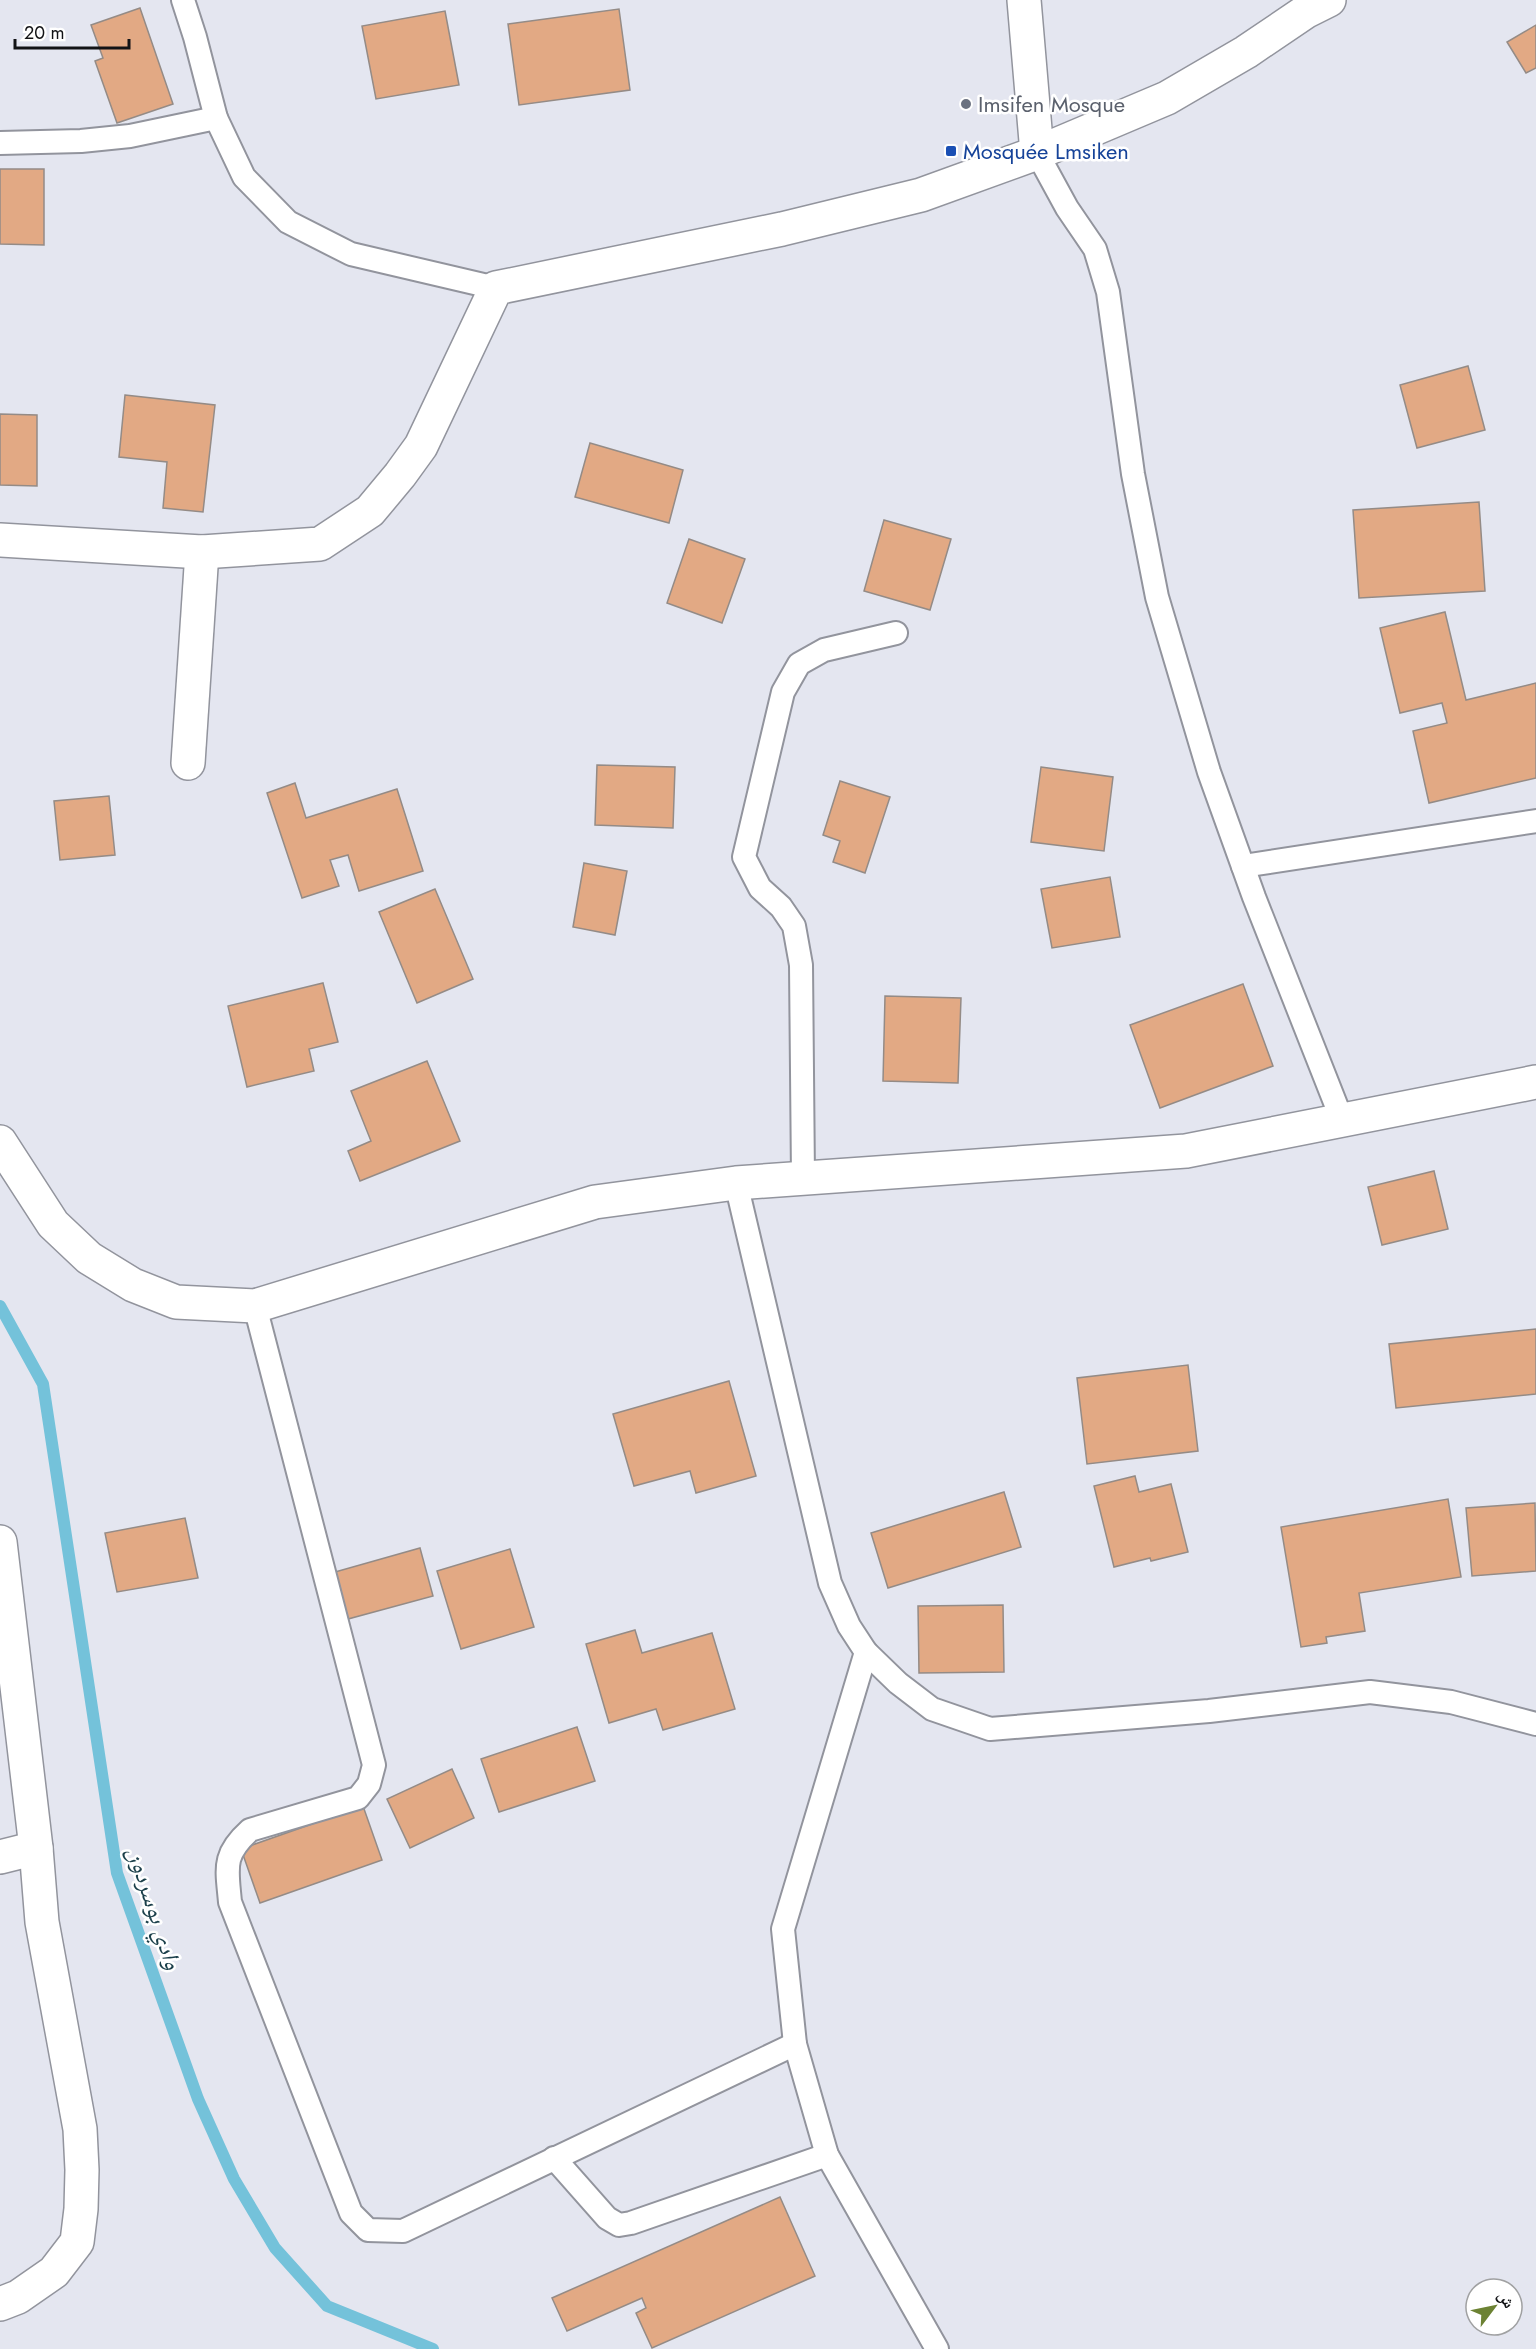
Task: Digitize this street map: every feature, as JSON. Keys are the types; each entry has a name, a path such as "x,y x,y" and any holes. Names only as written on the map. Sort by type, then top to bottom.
{"street":[{"path":"1024,0 1037,153"},
{"path":"1,542 202,552 320,544 370,511 421,446 496,288 782,229 921,195 1037,153 1167,98 1246,52 1305,12 1329,0"},
{"path":"188,763 202,552"},
{"path":"0,1142 53,1224 89,1258 132,1286 176,1302 255,1306 595,1202 736,1183 1186,1151 1536,1082"},
{"path":"0,1542 36,1848 42,1922 80,2129 82,2170 77,2242 54,2272 18,2297 0,2304"},
{"path":"0,1857 36,1848"}],"lane":[{"path":"183,0 216,118 244,177 288,222 351,254 496,288"},
{"path":"0,143 81,141 130,136 216,118"},
{"path":"1037,153 1067,208 1095,249 1108,292 1133,474 1157,597 1209,772 1342,1120"},
{"path":"803,1178 801,965 794,926 781,907 760,888 744,857 783,692 799,664 824,650 896,633"},
{"path":"1243,866 1536,821"},
{"path":"736,1183 830,1583 849,1626 866,1652 898,1683 932,1709 990,1729 1209,1711 1370,1692 1452,1702 1535,1718"},
{"path":"255,1306 374,1765 369,1784 358,1798 250,1830 238,1841 227,1863 230,1902 351,2213 369,2230 403,2231 795,2044"},
{"path":"866,1652 783,1929 795,2044 826,2155 937,2349"},
{"path":"554,2158 607,2218 619,2225 631,2223 826,2155"}],"building":[{"path":"140,8 173,104 117,123 95,61 103,58 91,25"},
{"path":"619,9 630,90 519,105 508,24"},
{"path":"445,11 459,85 376,99 362,26"},
{"path":"1536,25 1536,68 1526,73 1507,42"},
{"path":"0,169 44,169 44,245 0,244"},
{"path":"1468,366 1485,430 1417,448 1400,385"},
{"path":"125,395 215,405 203,512 163,508 167,462 119,457"},
{"path":"0,414 37,415 37,486 0,485"},
{"path":"590,443 683,470 669,523 575,497"},
{"path":"1479,502 1485,591 1359,598 1353,510"},
{"path":"884,520 951,539 930,610 864,591"},
{"path":"689,539 745,559 722,623 667,603"},
{"path":"1445,612 1466,700 1536,683 1536,778 1429,803 1413,731 1447,723 1442,703 1400,713 1380,628"},
{"path":"597,765 675,767 673,828 595,825"},
{"path":"1041,767 1113,777 1104,851 1031,842"},
{"path":"840,781 890,797 865,873 833,862 840,841 823,835"},
{"path":"295,783 306,818 397,789 423,871 359,891 348,855 330,860 339,886 302,898 267,793"},
{"path":"109,796 115,855 60,860 54,801"},
{"path":"584,863 627,871 615,935 573,927"},
{"path":"1110,877 1120,937 1052,948 1041,889"},
{"path":"435,889 473,979 417,1003 379,912"},
{"path":"323,983 338,1042 309,1049 314,1071 247,1087 228,1006"},
{"path":"1243,984 1273,1066 1160,1108 1130,1025"},
{"path":"885,996 961,998 958,1083 883,1081"},
{"path":"427,1061 460,1141 360,1181 348,1151 371,1141 351,1091"},
{"path":"1434,1171 1448,1229 1382,1245 1368,1187"},
{"path":"1536,1329 1536,1394 1396,1408 1389,1344"},
{"path":"1188,1365 1198,1451 1087,1464 1077,1378"},
{"path":"729,1381 756,1476 696,1493 690,1471 634,1486 613,1414"},
{"path":"1135,1476 1139,1492 1171,1484 1188,1552 1114,1567 1094,1486"},
{"path":"1004,1492 1021,1547 888,1588 871,1533"},
{"path":"1448,1499 1461,1577 1359,1593 1365,1631 1326,1637 1327,1643 1301,1647 1281,1527"},
{"path":"1535,1503 1536,1571 1472,1576 1466,1508"},
{"path":"185,1518 198,1578 117,1592 105,1533"},
{"path":"420,1548 433,1596 348,1619 335,1572"},
{"path":"510,1549 534,1627 461,1649 437,1571"},
{"path":"1003,1605 1004,1672 919,1673 918,1606"},
{"path":"635,1630 642,1653 712,1633 735,1709 663,1730 656,1709 609,1723 586,1644"},
{"path":"577,1727 595,1781 499,1812 481,1759"},
{"path":"452,1769 474,1818 410,1848 387,1799"},
{"path":"363,1806 382,1860 260,1903 241,1849"},
{"path":"780,2197 815,2276 652,2348 636,2313 646,2308 642,2298 567,2331 552,2298"}],"waterway":[{"name":"وادي بوسردون","path":"0,1306 43,1384 117,1873 198,2099 234,2179 275,2248 327,2306 433,2349"}],"place":[{"name":"Imsifen Mosque","path":"966,104"},
{"name":"Mosquée Lmsiken","path":"951,151"}]}
